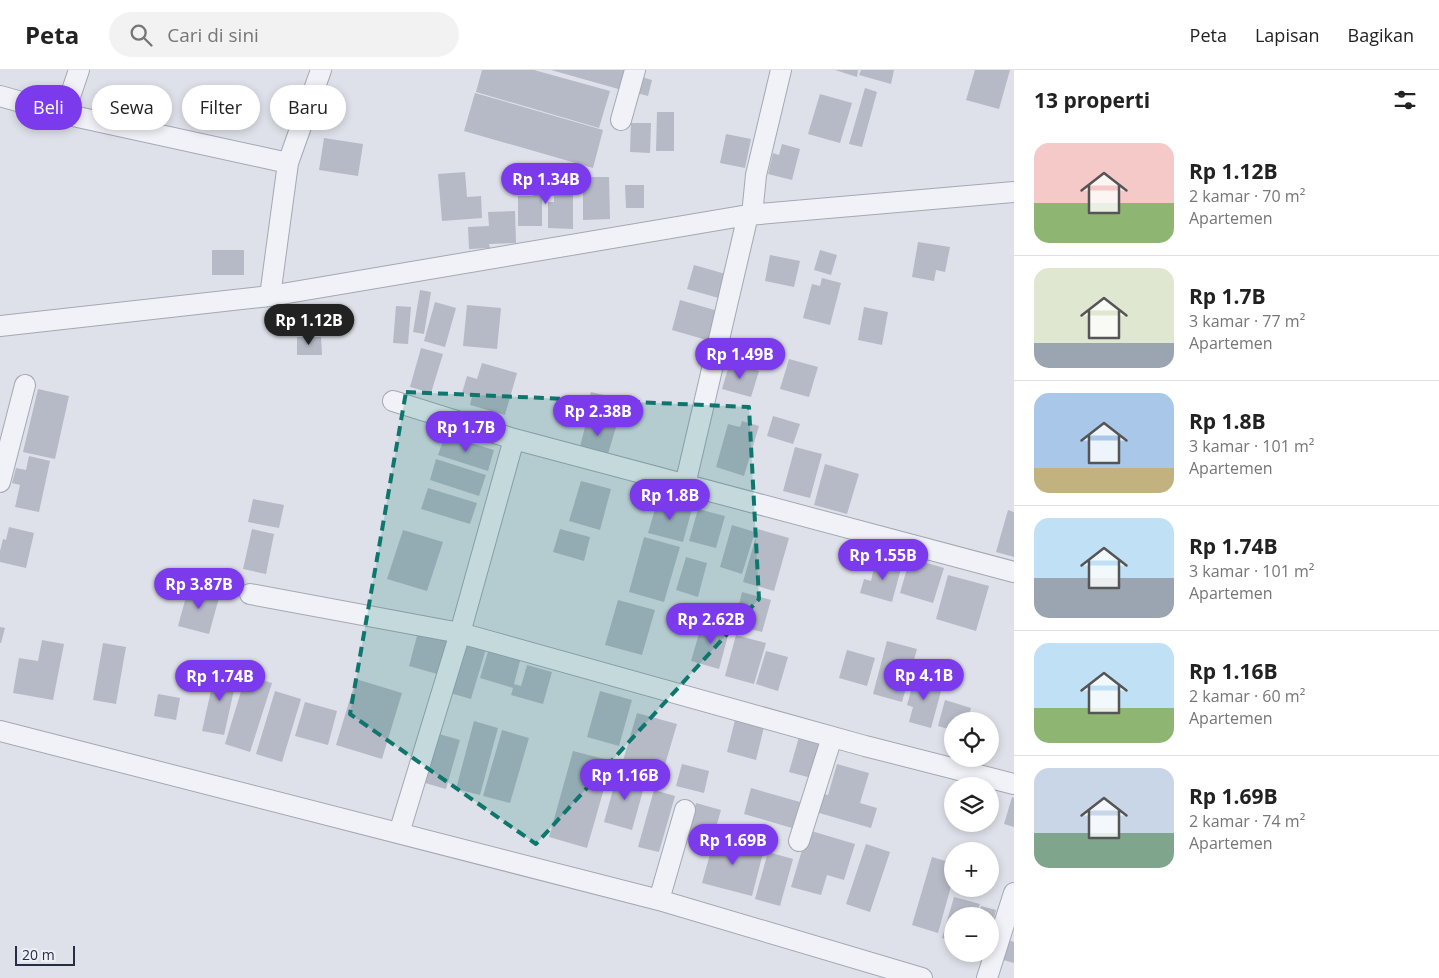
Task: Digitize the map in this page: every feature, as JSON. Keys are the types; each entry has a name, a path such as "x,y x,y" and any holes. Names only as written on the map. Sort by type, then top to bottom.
{"street":[{"path":"74,85 79,70"},
{"path":"270,296 288,163 321,70"},
{"path":"621,120 635,70"},
{"path":"685,485 750,215 756,175 781,70"},
{"path":"0,96 15,100"},
{"path":"82,118 288,163"},
{"path":"0,326 270,296 750,215 1014,192"},
{"path":"0,482 25,385"},
{"path":"393,401 514,439 1014,572"},
{"path":"399,833 460,633 514,439"},
{"path":"250,594 460,633 832,737 1014,784"},
{"path":"0,731 659,900 922,978"},
{"path":"799,841 832,737"},
{"path":"659,900 685,810"},
{"path":"987,978 1014,894"}],"highlighted area":[{"path":"406,392 749,407 759,599 536,844 350,714"}],"building":[{"path":"482,70 534,70 610,91 599,128 476,92"},
{"path":"551,70 627,70 622,90"},
{"path":"835,70 858,70 857,77"},
{"path":"861,70 894,70 891,84 859,75"},
{"path":"975,70 1010,70 999,109 966,100"},
{"path":"638,76 652,80 648,96 633,92"},
{"path":"865,88 877,92 862,147 849,144"},
{"path":"475,93 603,130 593,168 464,131"},
{"path":"820,94 852,103 840,143 808,134"},
{"path":"657,112 674,112 674,151 656,151"},
{"path":"631,123 651,123 650,153 630,152"},
{"path":"726,134 751,139 745,168 720,163"},
{"path":"324,138 363,144 358,176 319,170"},
{"path":"782,144 800,149 792,180 768,174 773,153 779,155"},
{"path":"465,172 467,197 481,196 482,218 442,221 438,174"},
{"path":"533,172 554,172 554,193 573,193 573,229 548,228 548,202 554,202 554,196 542,196 542,226 518,226 518,196 533,196"},
{"path":"583,177 609,177 610,219 583,220"},
{"path":"625,185 644,185 644,208 626,208"},
{"path":"515,211 516,243 489,244 490,248 469,249 468,227 489,226 488,212"},
{"path":"918,242 950,247 945,272 936,270 934,281 912,277"},
{"path":"212,250 244,250 244,275 212,275"},
{"path":"820,250 837,255 831,275 814,270"},
{"path":"770,255 800,261 794,287 765,281"},
{"path":"694,265 729,275 722,299 687,289"},
{"path":"822,278 841,283 830,325 803,318 812,284 820,286"},
{"path":"420,290 431,292 424,334 413,332"},
{"path":"680,300 718,311 710,341 672,330"},
{"path":"435,302 456,308 445,347 424,341"},
{"path":"467,305 501,308 497,349 463,346"},
{"path":"396,306 411,307 408,344 393,343"},
{"path":"864,307 888,312 882,345 858,340"},
{"path":"297,337 321,337 322,355 297,355"},
{"path":"421,348 443,354 431,393 410,387"},
{"path":"789,359 818,367 809,397 780,389"},
{"path":"730,362 759,371 751,397 722,389"},
{"path":"482,363 517,373 505,415 470,405 472,396 462,393 467,376 477,379"},
{"path":"38,389 69,396 55,459 23,452"},
{"path":"591,392 608,396 605,410 587,405"},
{"path":"773,416 800,424 793,444 767,436"},
{"path":"587,419 616,427 608,454 580,447"},
{"path":"742,421 759,426 744,476 716,467 728,424 740,427"},
{"path":"445,435 494,450 488,471 438,455"},
{"path":"795,447 822,454 810,498 783,491"},
{"path":"29,456 50,461 39,512 15,507 20,485 12,483 16,468 26,470"},
{"path":"436,459 486,475 479,496 430,480"},
{"path":"825,464 859,474 847,514 814,505"},
{"path":"581,481 611,489 600,530 569,521"},
{"path":"428,488 477,503 470,524 421,509"},
{"path":"253,499 284,505 279,528 248,522"},
{"path":"658,499 692,509 683,542 648,533"},
{"path":"698,509 725,516 716,548 689,541"},
{"path":"1008,510 1014,512 1014,557 996,552"},
{"path":"732,525 755,532 742,574 720,567"},
{"path":"9,527 34,533 26,568 0,562 3,539 6,540"},
{"path":"252,529 274,534 266,574 243,569"},
{"path":"560,529 590,537 584,561 553,552"},
{"path":"758,529 789,538 774,591 743,582"},
{"path":"403,530 443,542 427,591 387,579"},
{"path":"644,537 680,547 664,602 629,592"},
{"path":"686,557 707,563 698,597 676,590"},
{"path":"910,558 944,568 933,603 900,593"},
{"path":"876,559 902,565 892,602 860,593 864,579 871,581"},
{"path":"948,575 989,586 976,631 936,619"},
{"path":"189,586 220,594 209,634 178,626"},
{"path":"742,592 771,600 762,632 734,625"},
{"path":"618,600 655,610 642,655 605,645"},
{"path":"703,620 730,628 719,669 691,661"},
{"path":"0,627 5,628 1,643 0,643"},
{"path":"418,632 447,640 437,674 409,666"},
{"path":"736,635 766,643 754,684 725,676"},
{"path":"42,640 64,644 53,700 13,693 19,658 38,661"},
{"path":"887,641 917,649 902,702 873,694"},
{"path":"465,642 486,649 471,699 450,693"},
{"path":"103,643 126,647 116,704 93,700"},
{"path":"489,648 521,657 514,684 521,686 527,665 552,672 543,704 511,695 513,688 480,678"},
{"path":"847,650 875,658 867,686 839,678"},
{"path":"766,651 788,657 778,691 756,684"},
{"path":"216,668 238,672 224,735 202,731"},
{"path":"246,675 272,683 250,752 225,744"},
{"path":"915,677 943,684 931,728 909,722 913,707 907,705"},
{"path":"356,679 402,693 382,759 336,745"},
{"path":"275,691 301,699 282,762 256,754"},
{"path":"600,691 632,700 619,746 587,737"},
{"path":"158,694 180,698 176,720 154,716"},
{"path":"945,700 971,708 970,712 944,712 944,728 938,726"},
{"path":"305,702 337,711 328,745 295,736"},
{"path":"637,713 677,724 662,775 622,764"},
{"path":"736,716 765,723 756,760 727,752"},
{"path":"474,721 498,728 480,795 456,789"},
{"path":"502,730 529,738 510,803 483,796"},
{"path":"439,734 460,740 446,789 425,783"},
{"path":"799,737 825,744 815,779 789,772"},
{"path":"573,751 612,761 587,848 549,837"},
{"path":"682,764 709,771 704,793 676,786"},
{"path":"837,764 869,773 860,803 877,808 871,828 816,812 821,793 828,795"},
{"path":"618,772 646,780 632,830 604,822"},
{"path":"751,788 800,802 792,828 744,814"},
{"path":"654,790 675,796 659,852 638,847"},
{"path":"1012,797 1014,798 1014,827 1004,824"},
{"path":"696,803 721,810 713,838 688,831"},
{"path":"808,830 855,844 844,880 827,875 821,895 791,887"},
{"path":"715,836 764,849 752,896 702,883"},
{"path":"866,844 890,852 870,912 846,904"},
{"path":"768,852 793,859 780,906 755,899"},
{"path":"932,857 944,861 944,897 948,897 938,933 912,925"},
{"path":"954,897 980,904 979,907 951,907"},
{"path":"1009,940 1014,942 1014,963 1003,960"}]}
